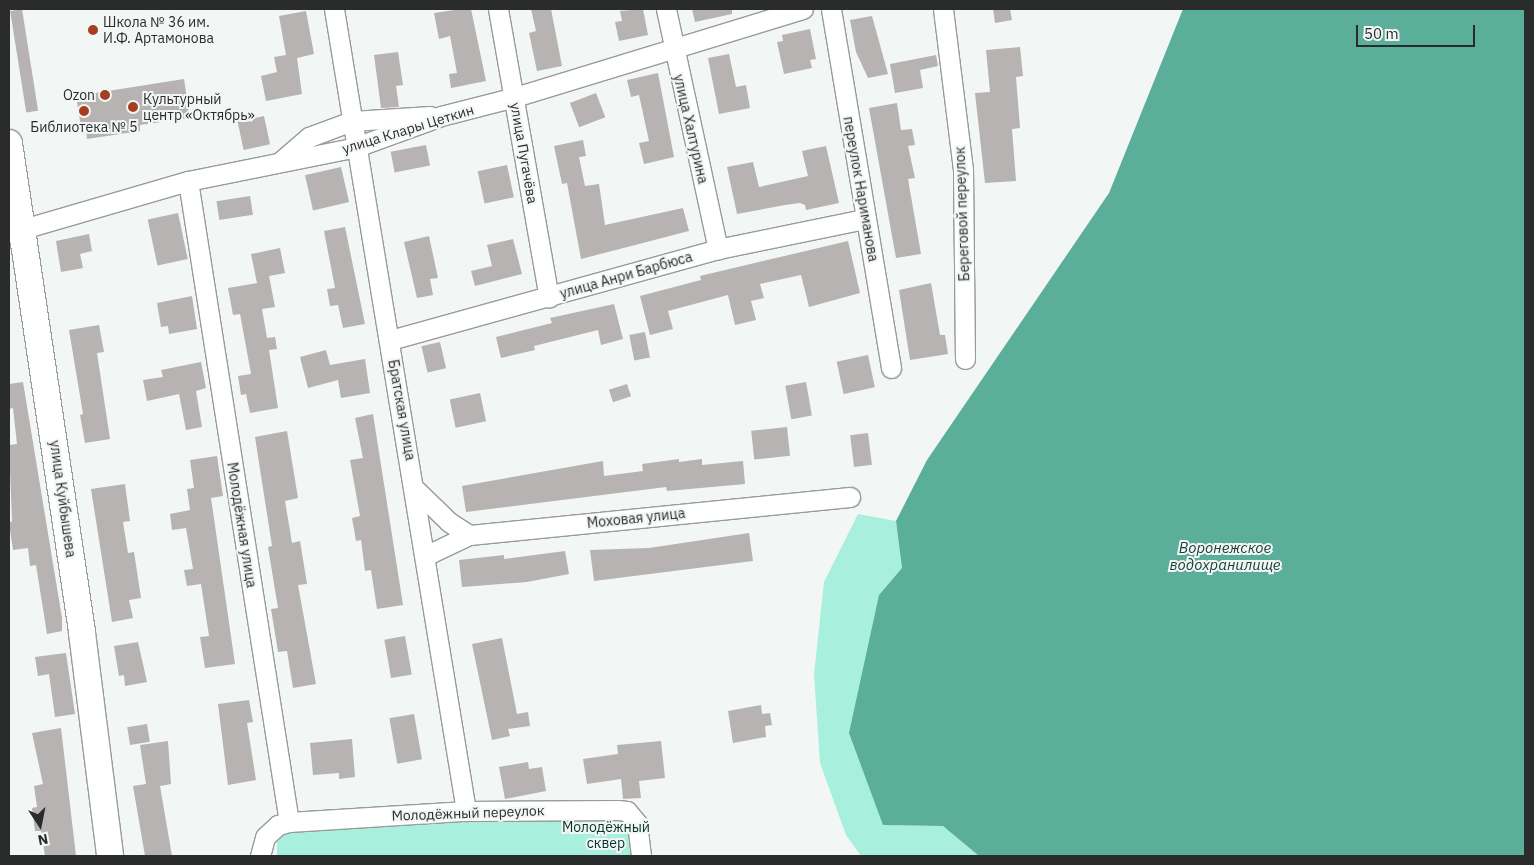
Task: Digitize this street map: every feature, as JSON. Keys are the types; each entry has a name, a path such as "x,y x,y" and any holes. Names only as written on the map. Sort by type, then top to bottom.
{"main road":[{"name":"улица Куйбышева","path":"9,142 15,231 82,633 110,856"}],"street":[{"name":"Братская улица","path":"334,9 415,490 466,811"},
{"name":"улица Пугачёва","path":"498,9 549,298"},
{"name":"улица Халтурина","path":"666,9 673,50 718,249"},
{"name":"улица Клары Цеткин","path":"15,231 188,181 356,147 442,116 515,98 803,9"},
{"name":"переулок Нариманова","path":"831,9 864,219 878,278 891,368"},
{"name":"Береговой переулок","path":"943,9 963,169 966,359"},
{"path":"280,162 308,137 352,121 401,115 442,116"},
{"name":"Молодёжная улица","path":"188,181 289,822"},
{"name":"улица Анри Барбюса","path":"390,340 549,298 718,249 864,219"},
{"path":"415,490 449,522 469,536"},
{"name":"Моховая улица","path":"425,556 469,536 850,497"},
{"name":"Молодёжный переулок","path":"289,822 466,811 627,811 637,823 641,856"},
{"path":"260,856 265,837 278,825 289,822"}],"green space":[{"path":"858,514 896,521 902,568 879,595 883,825 943,826 979,856 861,856 846,835 820,763 814,674 824,582"},
{"name":"Молодёжный сквер","path":"443,816 626,819 634,856 277,856 277,839 282,834 325,824"}],"water":[{"name":"Воронежское водохранилище","path":"1183,9 1525,9 1525,856 979,856 943,826 883,825 849,733 879,595 902,568 896,521 927,460 1109,193"}],"building":[{"path":"22,9 38,111 26,113 10,11"},
{"path":"471,9 486,81 451,88 449,74 457,73 450,36 439,39 434,13"},
{"path":"531,9 551,9 562,66 537,71 529,33 536,31"},
{"path":"643,9 648,35 619,41 615,22 622,21 620,11"},
{"path":"692,9 732,9 732,14 695,22"},
{"path":"993,9 1010,9 1012,20 995,23"},
{"path":"306,11 314,54 297,58 302,94 266,101 261,76 277,72 274,57 286,55 279,16"},
{"path":"872,16 888,74 868,78 856,52 850,20"},
{"path":"810,29 816,59 810,60 812,68 784,74 777,42 783,41 782,35"},
{"path":"1020,47 1023,76 1016,77 1020,128 1012,129 1016,181 985,183 975,93 990,92 986,50"},
{"path":"398,52 403,85 396,86 399,107 381,108 374,55"},
{"path":"729,54 736,87 746,85 750,108 719,114 708,58"},
{"path":"936,55 938,66 920,70 923,88 895,93 890,64"},
{"path":"658,73 674,157 644,164 639,143 649,141 639,95 631,97 627,80"},
{"name":"Культурный центр «Октябрь»","path":"184,79 190,118 140,125 140,131 87,139 86,127 81,127 76,96"},
{"path":"596,93 605,117 579,127 570,103"},
{"path":"897,103 901,130 912,129 915,145 908,146 915,178 908,179 921,254 896,258 869,108"},
{"path":"264,116 270,144 244,150 238,122"},
{"path":"583,140 586,156 579,157 585,186 599,184 605,225 683,208 689,231 581,259 567,183 562,184 554,146"},
{"path":"426,145 430,166 395,172 391,152"},
{"path":"826,146 839,203 806,210 805,205 800,203 737,214 727,167 753,162 759,187 808,176 802,151"},
{"path":"507,165 514,197 485,204 478,171"},
{"path":"341,167 349,202 313,210 305,175"},
{"path":"250,196 253,215 219,220 216,201"},
{"path":"178,213 188,259 157,265 148,219"},
{"path":"345,227 365,324 343,328 338,305 330,306 327,289 335,288 324,231"},
{"path":"89,234 92,251 80,254 83,268 61,272 56,241"},
{"path":"429,236 438,278 430,279 433,295 417,298 404,242"},
{"path":"513,239 522,274 475,286 471,271 492,266 487,245"},
{"path":"848,241 860,293 809,307 801,275 760,284 764,298 751,301 756,320 735,325 728,295 668,311 673,329 650,335 640,296 701,280 700,276"},
{"path":"280,248 285,273 269,276 275,307 262,309 267,338 275,337 277,349 269,350 278,408 250,413 246,394 241,395 238,376 251,374 240,314 233,315 228,288 257,283 251,254"},
{"path":"931,283 940,335 945,335 948,354 910,360 899,290"},
{"path":"192,296 197,329 169,334 168,326 161,327 157,303"},
{"path":"614,304 623,339 601,345 598,330 534,346 535,350 501,358 496,337 552,323 550,318"},
{"path":"99,325 104,352 97,353 110,439 85,443 80,415 83,414 69,330"},
{"path":"645,332 650,358 634,361 629,335"},
{"path":"440,342 446,368 428,373 421,346"},
{"path":"326,350 330,365 365,359 370,393 341,398 338,380 308,388 300,357"},
{"path":"868,355 875,387 844,394 837,362"},
{"path":"201,362 206,388 196,391 202,427 186,430 179,394 147,401 143,380 163,377 161,370"},
{"path":"23,382 62,618 62,631 47,634 36,565 30,566 28,548 13,550 9,523 12,521 9,445 17,444 13,408 9,409 9,384"},
{"path":"806,382 812,415 791,419 785,386"},
{"path":"627,384 631,396 613,402 609,390"},
{"path":"480,393 486,421 456,428 450,399"},
{"path":"373,414 403,605 377,609 371,570 365,571 361,540 356,541 352,518 360,516 350,460 363,458 355,418"},
{"path":"787,427 790,456 754,460 751,431"},
{"path":"287,431 298,498 285,501 292,543 300,541 307,584 298,585 316,684 293,688 287,651 278,652 271,609 278,608 268,547 272,546 255,437"},
{"path":"868,433 872,465 854,467 850,435"},
{"path":"217,456 223,496 211,498 235,664 205,668 200,637 209,636 201,584 187,586 184,570 193,569 186,528 172,530 170,514 190,510 187,489 194,488 190,460"},
{"path":"679,459 679,462 702,459 702,465 743,461 745,484 667,491 666,487 466,512 462,486 603,461 604,476 643,471 642,464"},
{"path":"125,484 130,521 123,522 128,553 134,552 141,598 129,600 133,618 112,622 91,489"},
{"path":"749,533 753,561 594,581 590,550 649,548"},
{"path":"565,551 569,574 527,582 462,587 459,560 504,555 504,559"},
{"path":"405,636 412,674 391,678 384,640"},
{"path":"502,638 517,714 528,712 530,726 508,729 510,736 492,740 472,644"},
{"path":"138,642 147,682 125,686 124,675 119,676 114,646"},
{"path":"66,653 75,714 55,717 49,674 38,676 35,657"},
{"path":"249,700 253,722 247,723 256,780 228,785 218,704"},
{"path":"761,705 762,714 770,713 772,725 765,726 766,737 733,743 728,711"},
{"path":"414,714 422,759 397,764 389,718"},
{"path":"147,724 150,742 130,745 127,727"},
{"path":"61,728 76,856 45,856 41,831 35,831 32,808 37,807 34,786 43,784 32,733"},
{"path":"352,739 355,777 339,779 339,773 313,775 310,743"},
{"path":"168,741 171,784 160,786 172,856 145,856 133,786 146,784 140,745"},
{"path":"661,741 665,778 639,781 641,798 623,799 621,779 587,784 583,759 618,754 617,745"},
{"path":"528,762 529,769 542,767 546,791 505,799 499,767"}],"place":[{"name":"Школа № 36 им. И.Ф. Артамонова","path":"93,30"},
{"name":"Ozon","path":"105,95"},
{"name":"Культурный центр «Октябрь»","path":"133,107"},
{"name":"Библиотека № 5","path":"84,111"}]}
